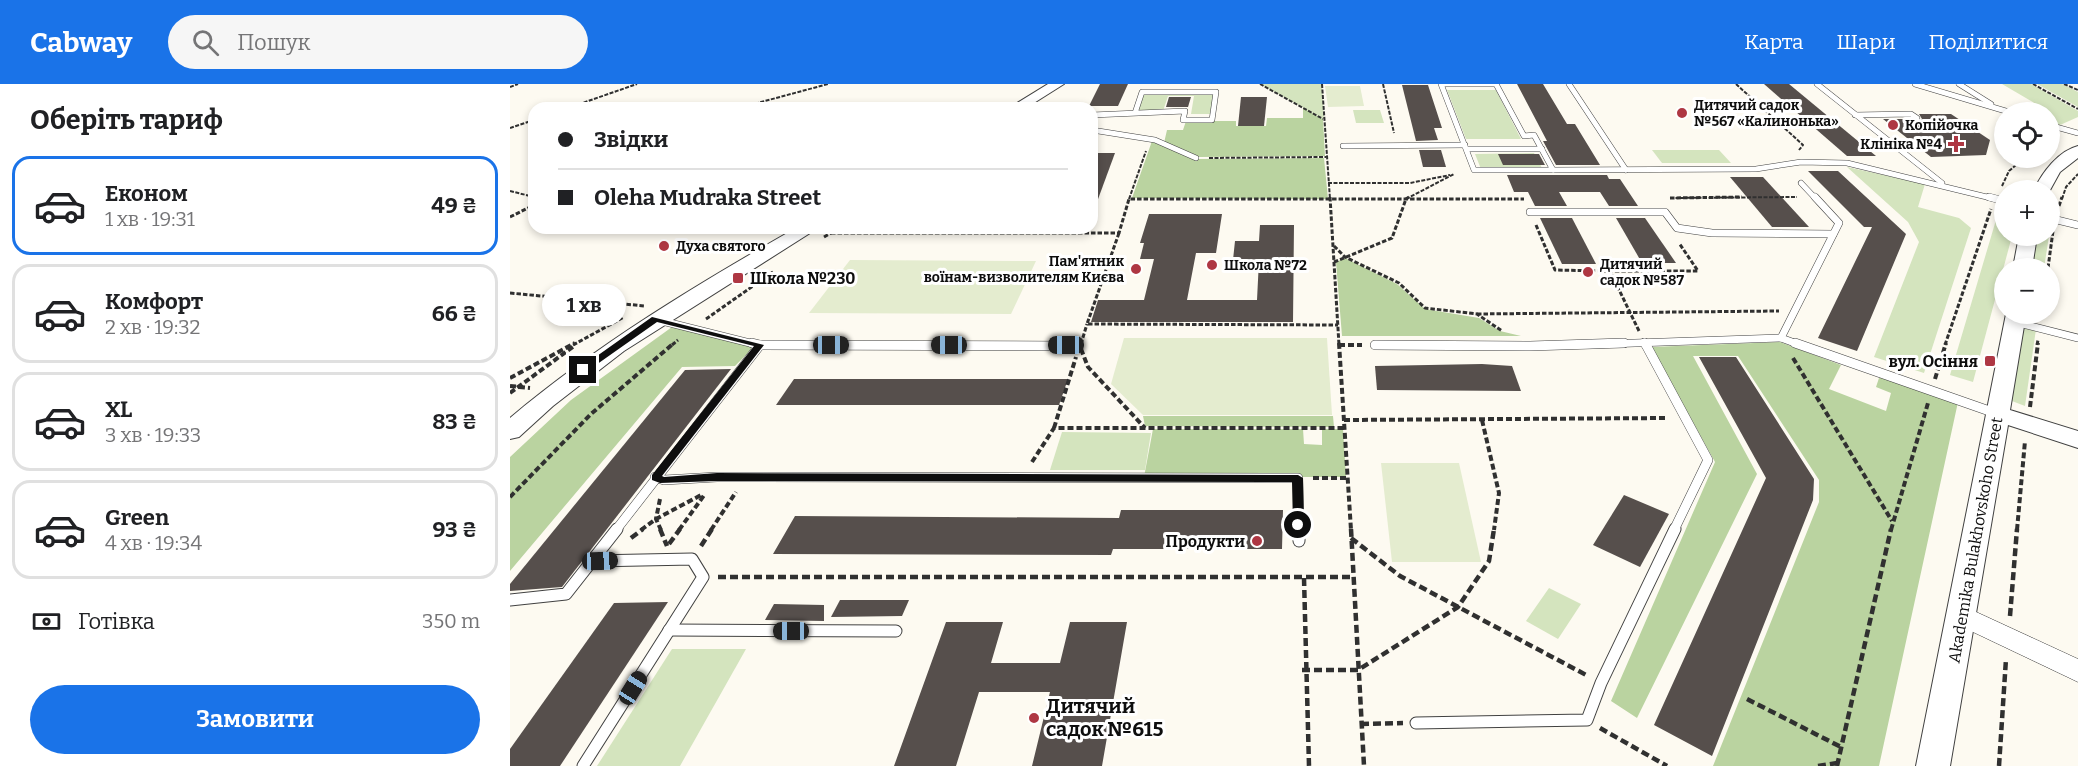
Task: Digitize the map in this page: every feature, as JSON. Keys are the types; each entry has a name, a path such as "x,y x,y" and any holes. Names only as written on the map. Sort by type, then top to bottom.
{"street":[{"path":"1026,102 1057,84"},
{"path":"2048,180 2054,169 2078,151"},
{"path":"510,431 596,360 645,315 798,234"},
{"name":"Akademika Bulakhovskoho Street","path":"1933,766 2014,324"},
{"path":"1998,414 2078,440"},
{"path":"1961,615 2078,671"}],"lane":[{"path":"1553,170 1534,135 1524,136 1496,84 1441,84 1474,170 1553,170 1626,170 1756,169 1791,161 1846,163 1994,199"},
{"path":"1569,84 1626,170"},
{"path":"1817,84 1947,187"},
{"path":"1915,84 1994,108"},
{"path":"1959,84 1994,106"},
{"path":"1098,115 1185,111 1183,120 1212,120 1216,92 1142,92 1134,113"},
{"path":"1855,115 1911,114 1917,118"},
{"path":"2060,128 2078,134"},
{"path":"1098,131 1150,140 1196,158"},
{"path":"1343,146 1542,149"},
{"path":"1781,338 1839,224 1801,183"},
{"path":"1530,213 1665,212 1677,228 1712,233 1833,234"},
{"path":"2060,221 2078,225"},
{"path":"645,315 760,345 1066,345"},
{"path":"2030,324 2078,338"},
{"path":"1375,345 1530,346 1781,338 1998,414"},
{"path":"1416,723 1587,720 1600,683 1708,460 1644,342"},
{"path":"510,600 566,594 596,561 660,479 760,345"},
{"path":"660,479 717,477 1298,478 1299,541"},
{"path":"584,766 703,577 692,559 596,561"},
{"path":"669,630 896,631"}],"path":[{"path":"510,87 518,84"},
{"path":"585,102 637,84"},
{"path":"761,102 828,84"},
{"path":"1260,84 1324,119"},
{"path":"1322,84 1334,245 1364,766"},
{"path":"1383,84 1397,146"},
{"path":"1736,84 1803,145 1791,161"},
{"path":"2033,84 2078,109"},
{"path":"2064,84 2078,90"},
{"path":"510,128 528,122"},
{"path":"1082,337 1150,140"},
{"path":"1196,158 1326,157"},
{"path":"1328,183 1410,183 1474,170"},
{"path":"1334,261 1392,238 1406,199 1454,174"},
{"path":"510,191 528,196"},
{"path":"1663,198 1814,197"},
{"path":"1129,199 1534,199"},
{"path":"1818,766 1837,765 1893,522 1954,315 1994,205"},
{"path":"510,217 528,208"},
{"path":"1530,213 1555,270 1698,271 1672,233 1677,228"},
{"path":"1098,233 1119,233"},
{"path":"1334,245 1345,257 1399,283 1425,308 1477,314 1794,311"},
{"path":"1610,271 1644,342"},
{"path":"510,293 646,306 645,315"},
{"path":"510,497 554,447 630,376 715,312"},
{"path":"1477,314 1530,346"},
{"path":"510,378 625,317"},
{"path":"1087,324 1338,325"},
{"path":"1999,766 2026,423 2040,328"},
{"path":"510,393 584,338"},
{"path":"1781,338 1893,522"},
{"path":"1339,345 1375,345"},
{"path":"1022,478 1054,428 1080,346 1088,367 1144,428"},
{"path":"1344,420 1685,418"},
{"path":"1305,670 1358,670 1458,607 1489,561 1499,493 1482,420"},
{"path":"1054,428 1345,428"},
{"path":"658,559 717,477"},
{"path":"692,559 746,477"},
{"path":"1298,478 1348,478"},
{"path":"660,479 656,519 668,546"},
{"path":"596,561 656,519 706,492"},
{"path":"1351,537 1400,576 1600,683"},
{"path":"703,577 1353,577"},
{"path":"1304,578 1309,766"},
{"path":"1748,699 1841,747"},
{"path":"1587,720 1667,766"},
{"path":"1361,724 1416,723"}],"green space":[{"path":"1260,84 1322,84 1324,119"},
{"path":"2002,84 2031,84 2078,111 2078,117 2060,125 2060,102 2033,102"},
{"path":"2037,84 2062,84 2078,92 2078,107"},
{"path":"1325,86 1360,86 1364,106 1328,107"},
{"path":"1447,90 1496,90 1521,139 1466,139"},
{"path":"1144,93 1214,93 1210,114 1191,114 1194,96 1168,96 1163,111 1137,111"},
{"path":"1303,108 1323,119 1325,156 1198,157 1164,143 1167,130 1183,130 1186,121 1236,121 1236,126 1266,126 1267,118 1303,118"},
{"path":"1353,110 1380,110 1384,123 1356,123"},
{"path":"1152,141 1196,159 1324,158 1328,199 1132,198"},
{"path":"1652,150 1719,150 1731,163 1662,163"},
{"path":"1534,153 1542,168 1481,169 1475,154"},
{"path":"1847,167 1925,184 1918,207 1959,218 1971,228 1924,373 1874,357 1919,242 1908,222"},
{"path":"1994,227 1994,246 2009,246 2006,258 1994,258 1994,303 1973,382 1950,375"},
{"path":"2030,246 2047,246 2046,258 2028,258"},
{"path":"1345,258 1397,284 1425,309 1479,318 1500,331 1521,336 1342,336 1336,262"},
{"path":"850,260 1036,261 1011,314 809,313"},
{"path":"2016,325 2036,329 2025,406 2004,398"},
{"path":"672,327 754,347 735,366 682,367 510,571 510,457 571,400"},
{"path":"1124,338 1327,338 1332,415 1143,415 1111,384"},
{"path":"1780,342 1841,365 1829,389 1886,411 1891,393 1876,387 1880,375 1958,402 1879,766 1713,766 1819,502 1819,480 1738,356 1693,356 1757,474 1637,718 1611,701 1715,462 1651,347"},
{"path":"1143,416 1333,416 1334,427 1145,426"},
{"path":"1153,429 1303,429 1304,444 1322,445 1322,429 1343,429 1346,477 1144,477"},
{"path":"1062,432 1151,433 1145,470 1050,470"},
{"path":"1381,463 1459,463 1481,562 1392,562"},
{"path":"1549,588 1581,604 1558,639 1526,621"},
{"path":"672,649 746,649 680,766 597,766"}],"building":[{"path":"1100,84 1128,84 1118,106 1098,106 1098,102 1091,102"},
{"path":"1517,84 1543,84 1567,124 1575,124 1600,165 1556,165 1543,141 1547,141"},
{"path":"1764,84 1789,84 1876,156 1847,156"},
{"path":"1402,85 1428,85 1442,128 1434,128 1438,140 1416,141"},
{"path":"1169,97 1191,97 1188,107 1166,107"},
{"path":"1241,97 1267,97 1264,126 1238,126"},
{"path":"1919,114 1951,114 1990,140 1986,155 1931,157 1883,119 1910,119 1917,123 1922,119"},
{"path":"1419,150 1441,150 1446,167 1423,167"},
{"path":"1098,153 1115,153 1098,199"},
{"path":"1498,154 1539,154 1545,165 1503,165"},
{"path":"1808,171 1838,171 1906,234 1857,351 1818,338 1872,227 1864,227"},
{"path":"1507,175 1607,175 1609,179 1620,179 1638,206 1609,206 1600,192 1559,192 1567,206 1535,206 1528,192 1514,192"},
{"path":"1730,177 1763,177 1809,227 1772,227"},
{"path":"1149,214 1222,214 1216,253 1196,253 1187,300 1257,300 1259,260 1233,260 1235,241 1259,241 1260,225 1294,225 1293,322 1091,322 1098,300 1144,300 1154,259 1140,259 1144,243 1140,243"},
{"path":"1540,218 1572,218 1596,264 1562,264"},
{"path":"1616,218 1645,218 1676,263 1642,263"},
{"path":"1699,357 1736,357 1814,479 1813,500 1712,756 1654,725 1766,478"},
{"path":"1482,364 1512,366 1521,391 1377,390 1375,366"},
{"path":"731,369 562,587 510,591 510,584 685,370"},
{"path":"794,379 1068,379 1059,405 776,405"},
{"path":"1624,495 1669,514 1640,567 1593,545"},
{"path":"1121,510 1283,510 1282,549 1113,549 1111,555 773,554 795,516 1119,518"},
{"path":"840,600 909,600 902,616 831,617"},
{"path":"668,602 560,766 510,766 510,749 614,603"},
{"path":"774,604 824,605 824,621 765,620"},
{"path":"946,622 1003,622 991,663 1060,663 1070,622 1127,622 1102,766 1032,766 1050,692 979,692 956,766 894,766"}],"place":[{"name":"Дитячий садок №567 «Калинонька»","path":"1682,113"},
{"name":"Копійочка","path":"1893,125"},
{"name":"Клініка №4","path":"1956,144"},
{"name":"Духа святого","path":"664,246"},
{"name":"Школа №72","path":"1212,265"},
{"name":"Пам'ятник воїнам-визволителям Києва","path":"1136,269"},
{"name":"Дитячий садок №587","path":"1588,272"},
{"name":"Школа №230","path":"738,278"},
{"name":"вул. Осіння","path":"1990,361"},
{"name":"Продукти","path":"1257,541"},
{"name":"Дитячий садок №615","path":"1034,718"}],"route":[{"path":"583,370 655,319 760,345 655,477 664,480 717,477 1298,478 1298,525"}]}
